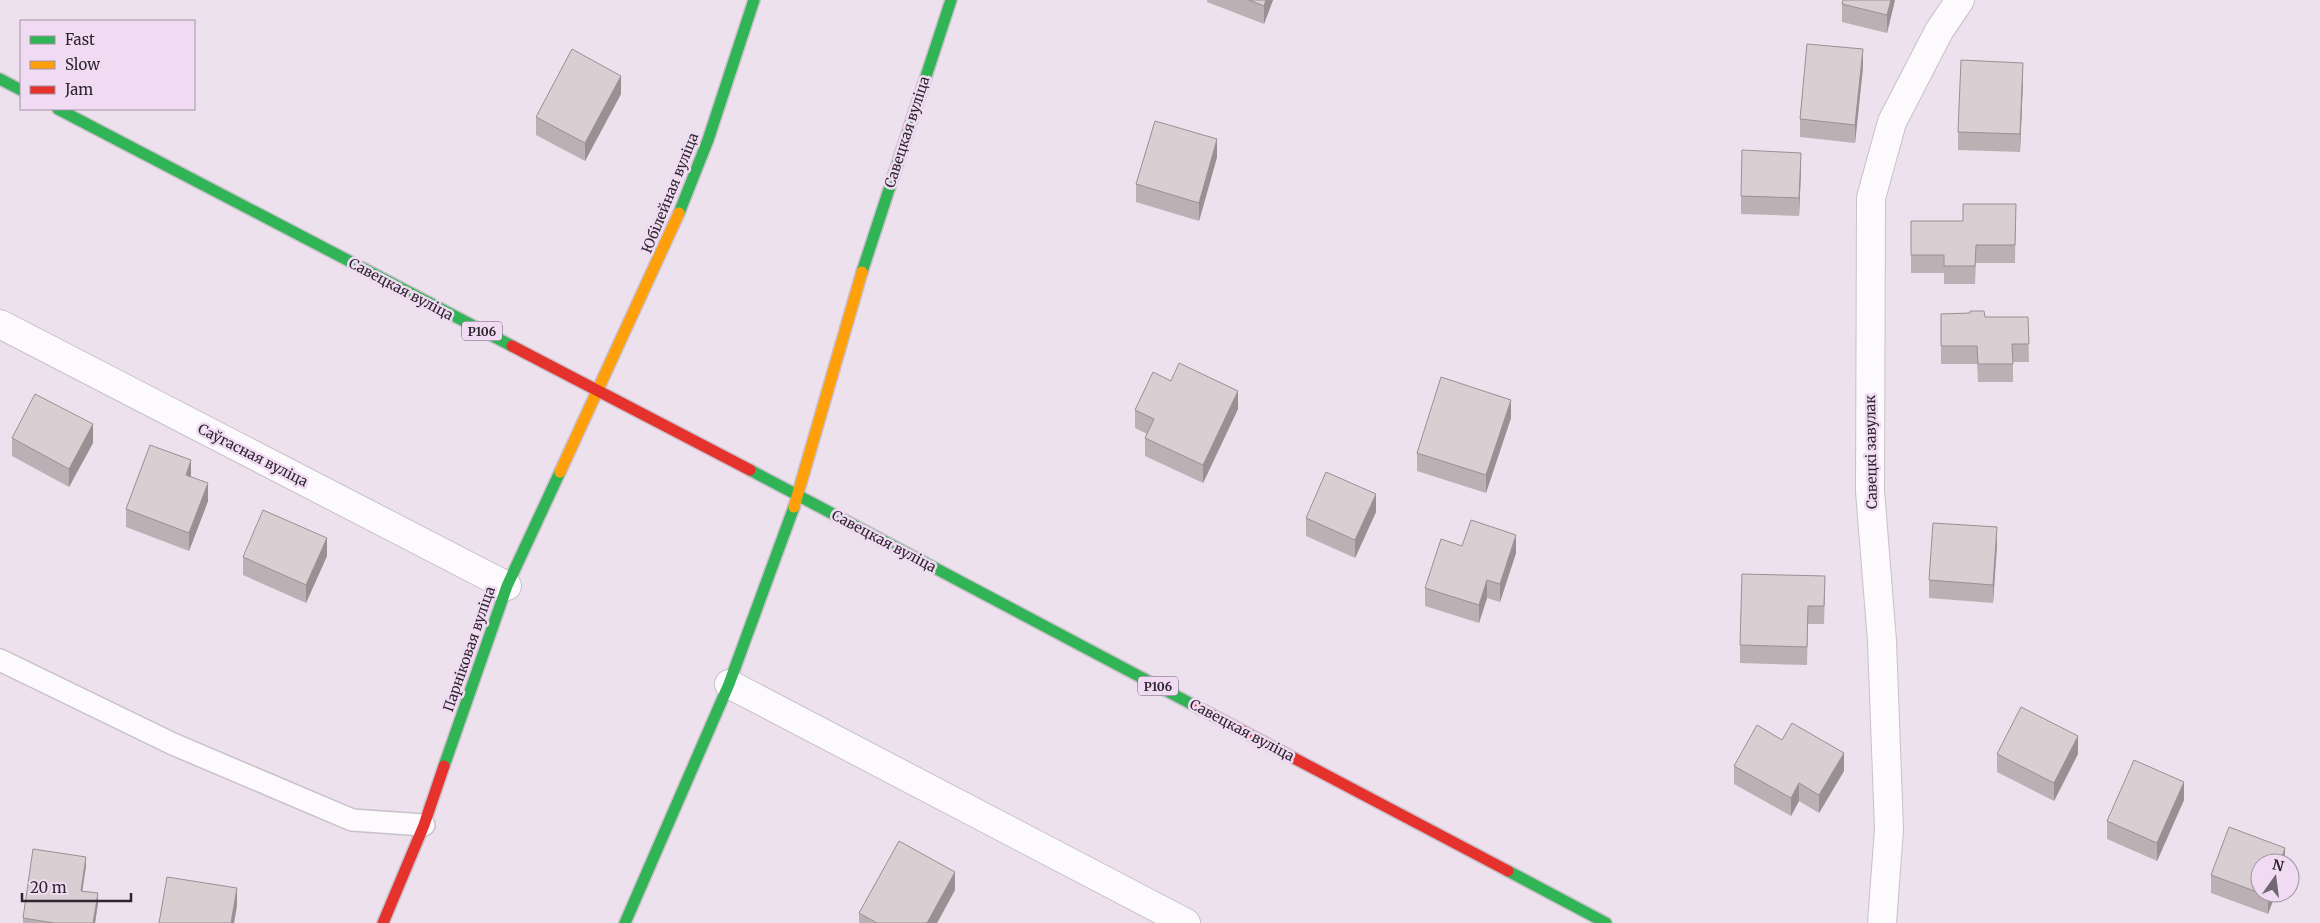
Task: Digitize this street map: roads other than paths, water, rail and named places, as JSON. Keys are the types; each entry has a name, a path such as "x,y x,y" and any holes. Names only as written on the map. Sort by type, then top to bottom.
{"street":[{"name":"Юбілейная вуліца","path":"599,392 648,286 695,173 754,0"},
{"name":"Савецкая вуліца","path":"798,495 863,267 951,0"},
{"name":"Савецкі завулак","path":"1882,923 1889,829 1882,641 1870,491 1871,198 1892,122 1939,31 1960,0"},
{"path":"0,79 20,89"},
{"name":"Савецкая вуліца","path":"60,110 798,495 1606,923"},
{"name":"Саўгасная вуліца","path":"0,324 507,586"},
{"name":"Парніковая вуліца","path":"383,923 424,825 507,586 599,392"},
{"path":"625,923 729,684 798,495"},
{"path":"729,684 1186,923"}],"lane":[{"path":"0,660 173,744 352,820 424,825"}]}
